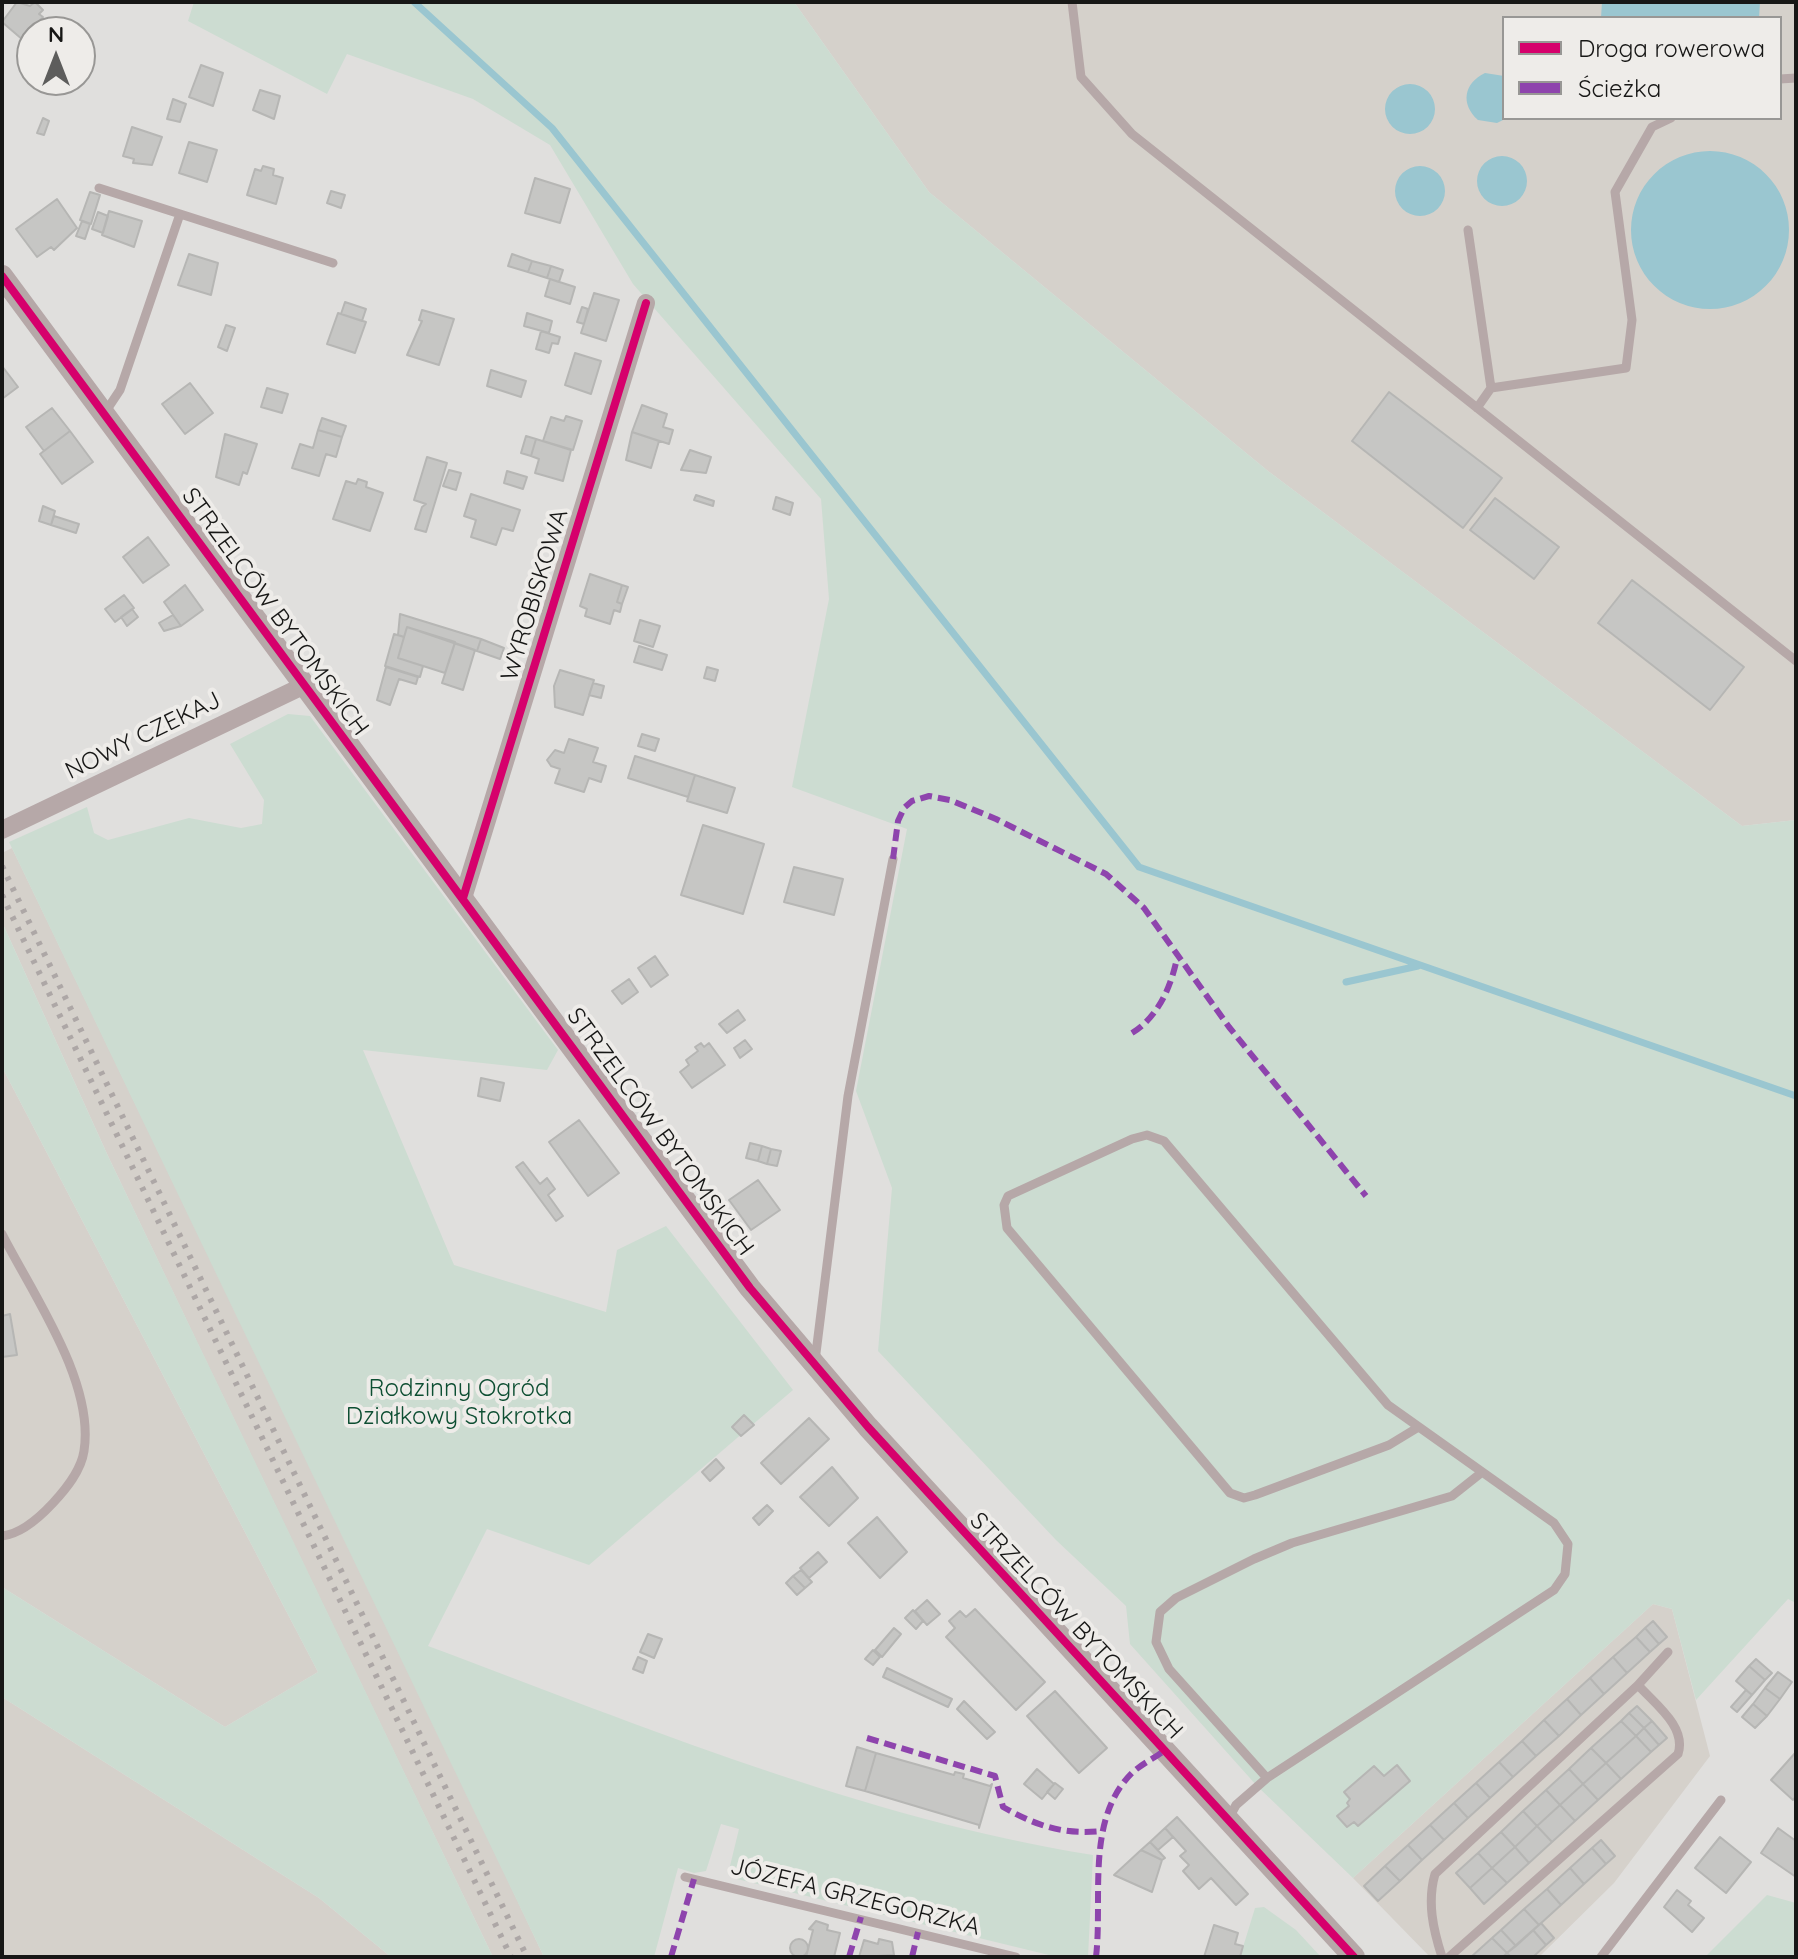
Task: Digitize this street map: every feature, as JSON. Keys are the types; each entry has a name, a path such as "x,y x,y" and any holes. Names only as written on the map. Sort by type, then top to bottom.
{"street":[{"name":"STRZELCÓW BYTOMSKICH","path":"2,276 750,1288 814,1365 1354,1957"},
{"name":"WYROBISKOWA","path":"463,898 646,303"},
{"name":"NOWY CZEKAJ","path":"2,830 305,685"}],"lane":[{"path":"1072,2 1081,77 1132,134 1796,661"},
{"path":"1491,388 1626,368 1632,320 1615,192 1652,127 1667,120"},
{"path":"99,188 333,263"},
{"path":"104,414 120,390 180,214"},
{"path":"1468,230 1491,388 1477,408"},
{"path":"814,1365 848,1096 893,859"},
{"path":"1228,1820 1236,1805 1267,1778 1561,1582 1569,1554 1565,1535 1554,1523 1388,1405 1164,1141 1147,1135 1132,1139 1008,1196 1004,1205 1007,1228 1230,1493 1244,1498 1255,1495 1389,1445 1417,1428"},
{"path":"2,1234 74,1375 82,1403 84,1452 70,1484 50,1506 14,1534 2,1536"},
{"path":"1267,1778 1169,1669 1156,1642 1160,1612 1176,1598 1254,1559 1292,1543 1452,1496 1481,1473"},
{"path":"1442,1957 1433,1930 1430,1892 1435,1874 1638,1685 1668,1652"},
{"path":"1449,1957 1678,1754 1681,1745 1679,1730 1638,1685"},
{"path":"1601,1957 1721,1800"},
{"name":"JÓZEFA GRZEGORZKA","path":"685,1877 1016,1957"}],"shaded area":[{"path":"794,2 1796,2 1796,820 1742,826 1268,471 929,192"},
{"path":"12,848 544,1957 493,1957 298,1553 108,1156 2,922 2,853"},
{"path":"2,1067 318,1672 225,1727 2,1587"},
{"path":"1653,1604 1672,1609 1710,1756 1614,1883 1539,1957 1430,1957 1353,1878"},
{"path":"2,1697 319,1898 391,1957 2,1957"}],"green space":[{"path":"194,2 794,2 929,192 1268,471 1742,826 1796,820 1796,1603 1788,1599 1696,1700 1672,1609 1653,1604 1353,1878 1257,1786 1130,1644 1126,1606 1056,1540 878,1351 892,1188 856,1091 907,829 792,787 829,599 821,499 633,284 550,145 473,99 347,54 327,94 188,21"},
{"name":"Rodzinny Ogród Działkowy Stokrotka","path":"288,714 310,716 558,1050 547,1070 363,1050 454,1265 606,1312 617,1250 666,1226 793,1390 589,1565 487,1529 428,1646 673,1738 839,1794 1007,1839 1093,1855 1088,1957 1057,1957 737,1879 729,1870 739,1829 721,1824 706,1871 694,1873 678,1868 654,1957 544,1957 9,842 87,807 94,833 108,840 189,818 241,828 262,824 264,800 230,744"},
{"path":"2,922 108,1156 493,1957 391,1957 319,1898 2,1697 2,1587 225,1727 318,1672 2,1067"},
{"path":"1767,1895 1796,1903 1796,1957 1705,1957"},
{"path":"1264,1907 1296,1930 1321,1957 1240,1957 1255,1908"}],"water":[{"path":"1602,2 1760,2 1759,16 1601,16"},
{"path":"1485,73 1502,76 1503,120 1497,123 1478,120 1469,107 1467,94 1478,77"},
{"path":"1410,84 1428,91 1435,109 1428,127 1410,134 1392,127 1385,109 1392,91"},
{"path":"1710,151 1740,157 1766,174 1783,200 1789,230 1783,260 1766,286 1740,303 1710,309 1680,303 1654,286 1637,260 1631,230 1637,200 1654,174 1680,157"},
{"path":"1502,156 1520,163 1527,181 1520,199 1502,206 1484,199 1477,181 1484,163"},
{"path":"1420,166 1438,173 1445,191 1438,209 1420,216 1402,209 1395,191 1402,173"}],"building":[{"path":"17,2 30,6 35,2 43,10 39,14 42,16 16,16 16,34 2,22"},
{"path":"201,65 223,73 213,106 189,97"},
{"path":"260,90 280,96 274,119 253,110"},
{"path":"173,99 186,104 180,122 167,119"},
{"path":"43,118 49,121 44,135 37,133"},
{"path":"132,127 162,137 152,165 133,163 134,159 123,156"},
{"path":"189,142 217,150 207,182 179,173"},
{"path":"263,166 274,169 273,175 283,178 276,204 247,195 255,169 261,171"},
{"path":"535,178 570,189 560,223 525,213"},
{"path":"331,191 345,195 341,208 327,203"},
{"path":"90,192 100,195 91,224 80,220"},
{"path":"57,199 77,228 54,250 51,247 37,257 16,229"},
{"path":"109,211 142,221 134,247 102,235"},
{"path":"98,212 108,216 103,233 92,229"},
{"path":"82,221 90,224 85,239 76,236"},
{"path":"189,254 218,263 211,295 178,285"},
{"path":"512,254 532,261 528,272 508,266"},
{"path":"532,261 551,266 547,278 528,272"},
{"path":"551,266 563,270 559,282 547,278"},
{"path":"550,279 575,287 570,304 545,296"},
{"path":"594,293 619,300 606,341 581,333"},
{"path":"345,302 366,309 362,321 341,314"},
{"path":"582,307 588,309 584,324 577,322"},
{"path":"422,310 454,319 439,365 407,355 422,321 419,320"},
{"path":"338,313 366,322 355,353 327,344"},
{"path":"527,313 552,321 549,333 524,326"},
{"path":"226,325 235,328 227,351 218,347"},
{"path":"541,331 560,337 558,344 552,343 549,353 536,349"},
{"path":"575,353 601,361 591,394 565,385"},
{"path":"2,366 18,387 2,399"},
{"path":"491,370 526,381 521,397 487,386"},
{"path":"190,383 213,413 185,434 162,404"},
{"path":"267,388 288,394 282,413 261,407"},
{"path":"1389,392 1502,478 1463,528 1352,441"},
{"path":"642,405 667,414 663,427 673,430 669,444 632,432"},
{"path":"52,408 70,431 44,451 26,427"},
{"path":"566,416 582,421 573,450 543,441 551,417 564,421"},
{"path":"322,418 346,426 342,437 318,430"},
{"path":"318,430 342,437 336,457 326,454 319,476 292,468 300,444 313,448"},
{"path":"70,431 93,462 62,484 40,454"},
{"path":"632,432 659,441 651,468 626,460"},
{"path":"225,434 257,444 247,474 243,472 239,485 216,477"},
{"path":"526,436 536,439 531,456 521,453"},
{"path":"536,439 571,450 563,481 535,473 539,459 531,456"},
{"path":"690,450 711,457 706,473 681,470"},
{"path":"427,457 447,463 426,532 415,529 422,507 426,504 414,500"},
{"path":"449,470 461,473 456,490 443,486"},
{"path":"507,471 527,477 523,489 504,483"},
{"path":"358,479 367,482 366,487 383,493 370,531 333,519 346,481 356,484"},
{"path":"471,494 520,510 513,531 502,528 496,545 471,537 476,520 464,516"},
{"path":"696,495 714,501 713,506 694,500"},
{"path":"776,497 793,503 790,515 773,509"},
{"path":"1495,498 1559,547 1534,579 1470,530"},
{"path":"43,506 55,511 51,525 39,521"},
{"path":"54,516 79,524 76,533 51,525"},
{"path":"148,537 169,565 143,583 123,557"},
{"path":"590,574 622,585 617,602 622,604 620,612 614,610 610,624 585,616 587,609 580,606"},
{"path":"1632,580 1744,667 1710,710 1598,623"},
{"path":"185,585 203,610 181,626 164,602"},
{"path":"622,585 628,587 622,604 617,602"},
{"path":"124,595 134,608 115,622 105,609"},
{"path":"132,609 138,617 127,626 121,617"},
{"path":"400,614 481,639 477,651 407,627 404,637 398,635"},
{"path":"173,615 181,626 164,631 159,623"},
{"path":"640,620 660,626 653,647 634,641"},
{"path":"407,627 455,642 445,673 398,658"},
{"path":"394,634 404,637 398,658 423,666 420,677 385,666"},
{"path":"481,639 504,648 500,659 477,651"},
{"path":"455,643 475,650 463,690 442,683"},
{"path":"639,646 667,655 662,670 634,662"},
{"path":"386,667 418,677 416,684 399,679 390,705 377,700"},
{"path":"707,667 718,670 715,681 704,678"},
{"path":"560,670 594,680 583,715 555,707 554,686"},
{"path":"593,683 604,686 601,698 589,695"},
{"path":"642,734 659,739 655,751 638,746"},
{"path":"569,739 598,748 593,762 606,766 601,782 589,778 584,792 555,783 560,769 551,766 547,760 555,750 564,753"},
{"path":"635,756 695,775 688,797 628,778"},
{"path":"695,775 735,788 727,813 687,801"},
{"path":"703,825 764,844 743,914 681,895"},
{"path":"794,867 843,879 834,915 784,902"},
{"path":"655,956 668,975 651,987 638,968"},
{"path":"629,979 638,992 622,1004 612,991"},
{"path":"738,1010 745,1020 727,1033 719,1024"},
{"path":"745,1040 752,1049 740,1058 734,1048"},
{"path":"701,1043 704,1047 709,1043 725,1065 692,1088 680,1072 689,1065 686,1060 698,1051 695,1047"},
{"path":"481,1078 504,1083 500,1101 478,1096"},
{"path":"579,1120 619,1173 588,1196 549,1142"},
{"path":"750,1143 762,1146 758,1161 746,1158"},
{"path":"762,1146 771,1149 767,1164 758,1161"},
{"path":"771,1149 781,1151 777,1166 767,1164"},
{"path":"523,1162 540,1184 547,1178 555,1189 548,1195 563,1216 556,1221 516,1167"},
{"path":"758,1180 780,1210 751,1230 729,1200"},
{"path":"10,1314 17,1355 2,1357 2,1316"},
{"path":"744,1415 754,1425 741,1436 732,1427"},
{"path":"809,1418 829,1439 781,1484 761,1463"},
{"path":"716,1459 724,1468 710,1481 702,1472"},
{"path":"832,1467 858,1498 829,1526 800,1497"},
{"path":"767,1505 773,1511 759,1525 753,1518"},
{"path":"877,1517 907,1552 880,1578 848,1543"},
{"path":"818,1552 827,1562 809,1578 800,1568"},
{"path":"801,1570 812,1582 805,1588 793,1576"},
{"path":"793,1576 805,1588 797,1595 786,1583"},
{"path":"927,1600 940,1614 927,1625 915,1611"},
{"path":"975,1609 1045,1682 1016,1710 946,1637 955,1628 949,1621 960,1611 966,1617"},
{"path":"913,1610 923,1621 916,1629 905,1618"},
{"path":"1653,1621 1667,1637 1659,1644 1645,1628"},
{"path":"894,1628 901,1634 882,1657 875,1650"},
{"path":"1645,1628 1659,1644 1650,1652 1636,1637"},
{"path":"648,1634 662,1639 654,1658 640,1652"},
{"path":"1636,1637 1650,1652 1627,1673 1613,1657"},
{"path":"873,1650 880,1657 873,1665 865,1659"},
{"path":"638,1657 647,1661 643,1673 633,1669"},
{"path":"1613,1657 1627,1673 1604,1694 1590,1678"},
{"path":"1756,1659 1772,1673 1765,1680 1749,1666"},
{"path":"1749,1666 1765,1680 1752,1695 1736,1681"},
{"path":"887,1668 952,1699 948,1707 883,1677"},
{"path":"1778,1672 1792,1682 1780,1699 1765,1688"},
{"path":"1590,1678 1604,1694 1581,1715 1567,1699"},
{"path":"1765,1688 1780,1699 1767,1716 1753,1704"},
{"path":"1746,1690 1752,1695 1737,1712 1731,1707"},
{"path":"1055,1691 1107,1748 1079,1773 1027,1716"},
{"path":"1567,1699 1581,1715 1559,1736 1544,1720"},
{"path":"964,1701 995,1732 987,1739 957,1709"},
{"path":"1753,1704 1767,1716 1755,1728 1742,1717"},
{"path":"1637,1706 1652,1721 1644,1728 1629,1713"},
{"path":"1629,1713 1644,1728 1636,1736 1621,1721"},
{"path":"1544,1720 1559,1736 1536,1756 1522,1741"},
{"path":"1621,1721 1636,1736 1606,1763 1591,1748"},
{"path":"1652,1721 1667,1738 1659,1745 1644,1728"},
{"path":"1644,1728 1659,1745 1651,1752 1636,1736"},
{"path":"1636,1736 1651,1752 1621,1779 1606,1763"},
{"path":"1522,1741 1536,1756 1513,1777 1499,1762"},
{"path":"857,1747 876,1753 865,1791 846,1786"},
{"path":"1591,1748 1606,1763 1583,1784 1569,1769"},
{"path":"1796,1752 1796,1796 1793,1800 1771,1780"},
{"path":"876,1753 954,1775 955,1772 964,1774 963,1778 990,1786 992,1784 979,1828 979,1825 865,1791"},
{"path":"1499,1762 1513,1777 1490,1798 1476,1783"},
{"path":"1606,1763 1621,1779 1598,1800 1583,1784"},
{"path":"1397,1765 1410,1781 1358,1826 1354,1822 1347,1827 1337,1816 1349,1806 1347,1803 1350,1799 1344,1792 1374,1766 1384,1776"},
{"path":"1037,1769 1054,1784 1042,1799 1024,1784"},
{"path":"1569,1769 1583,1784 1560,1805 1546,1790"},
{"path":"1055,1783 1063,1789 1055,1799 1047,1792"},
{"path":"1476,1783 1490,1798 1468,1818 1454,1803"},
{"path":"1583,1784 1598,1800 1575,1821 1560,1805"},
{"path":"1546,1790 1560,1805 1537,1826 1523,1811"},
{"path":"1454,1803 1468,1818 1444,1840 1430,1825"},
{"path":"1560,1805 1575,1821 1552,1842 1537,1826"},
{"path":"1523,1811 1537,1826 1515,1847 1501,1832"},
{"path":"1177,1817 1248,1894 1236,1905 1211,1878 1199,1889 1183,1871 1189,1865 1180,1856 1186,1851 1165,1828"},
{"path":"1430,1825 1444,1840 1422,1860 1408,1845"},
{"path":"1537,1826 1552,1842 1529,1863 1515,1847"},
{"path":"1165,1828 1173,1837 1158,1850 1150,1842"},
{"path":"1778,1828 1796,1841 1796,1877 1761,1853"},
{"path":"1501,1832 1515,1847 1492,1868 1478,1853"},
{"path":"1720,1837 1751,1862 1726,1893 1695,1868"},
{"path":"1601,1840 1615,1856 1606,1864 1592,1848"},
{"path":"1150,1842 1165,1858 1162,1860 1141,1850"},
{"path":"1408,1845 1422,1860 1400,1881 1385,1866"},
{"path":"1515,1847 1529,1863 1507,1883 1492,1868"},
{"path":"1592,1848 1606,1864 1584,1884 1570,1868"},
{"path":"1141,1850 1162,1860 1152,1892 1114,1875"},
{"path":"1478,1853 1492,1868 1470,1888 1456,1873"},
{"path":"1385,1866 1400,1881 1378,1901 1364,1886"},
{"path":"1492,1868 1507,1883 1484,1904 1470,1888"},
{"path":"1570,1868 1584,1884 1561,1905 1547,1889"},
{"path":"1547,1889 1561,1905 1539,1925 1524,1909"},
{"path":"1677,1890 1691,1901 1688,1905 1704,1918 1692,1932 1664,1907"},
{"path":"1524,1909 1539,1925 1516,1946 1501,1930"},
{"path":"816,1921 828,1925 827,1930 840,1933 834,1957 806,1957 813,1930 809,1929"},
{"path":"1541,1923 1554,1938 1546,1945 1533,1930"},
{"path":"1214,1925 1238,1933 1235,1944 1243,1946 1240,1957 1204,1957"},
{"path":"1501,1930 1516,1946 1507,1953 1492,1938"},
{"path":"1533,1930 1546,1945 1533,1957 1511,1957 1507,1953"},
{"path":"1492,1938 1507,1953 1503,1957 1471,1957"},
{"path":"795,1939 803,1939 808,1948 806,1955 795,1957 790,1952 790,1944"},
{"path":"879,1939 892,1942 894,1955 859,1957 864,1940 878,1944"}],"waterway":[{"path":"414,2 552,128 1139,867 1796,1096"},
{"path":"1346,982 1418,966"}],"railway":[{"path":"2,866 527,1957"},
{"path":"2,895 511,1957"}],"marked path":[{"path":"893,859 898,821 904,808 912,801 929,796 950,800 996,819 1106,874 1144,908 1229,1027 1366,1196"},
{"path":"1132,1033 1156,1010 1171,980 1177,958"},
{"path":"867,1738 995,1776 1003,1807 1039,1824 1075,1832 1102,1831"},
{"path":"1096,1957 1099,1859 1108,1812 1118,1791 1133,1772 1164,1751"},
{"path":"671,1957 694,1879"},
{"path":"849,1957 861,1917"},
{"path":"912,1957 918,1932"}],"cycle path":[{"path":"2,276 750,1288 868,1427 1354,1957"},
{"path":"463,898 646,303"}]}
